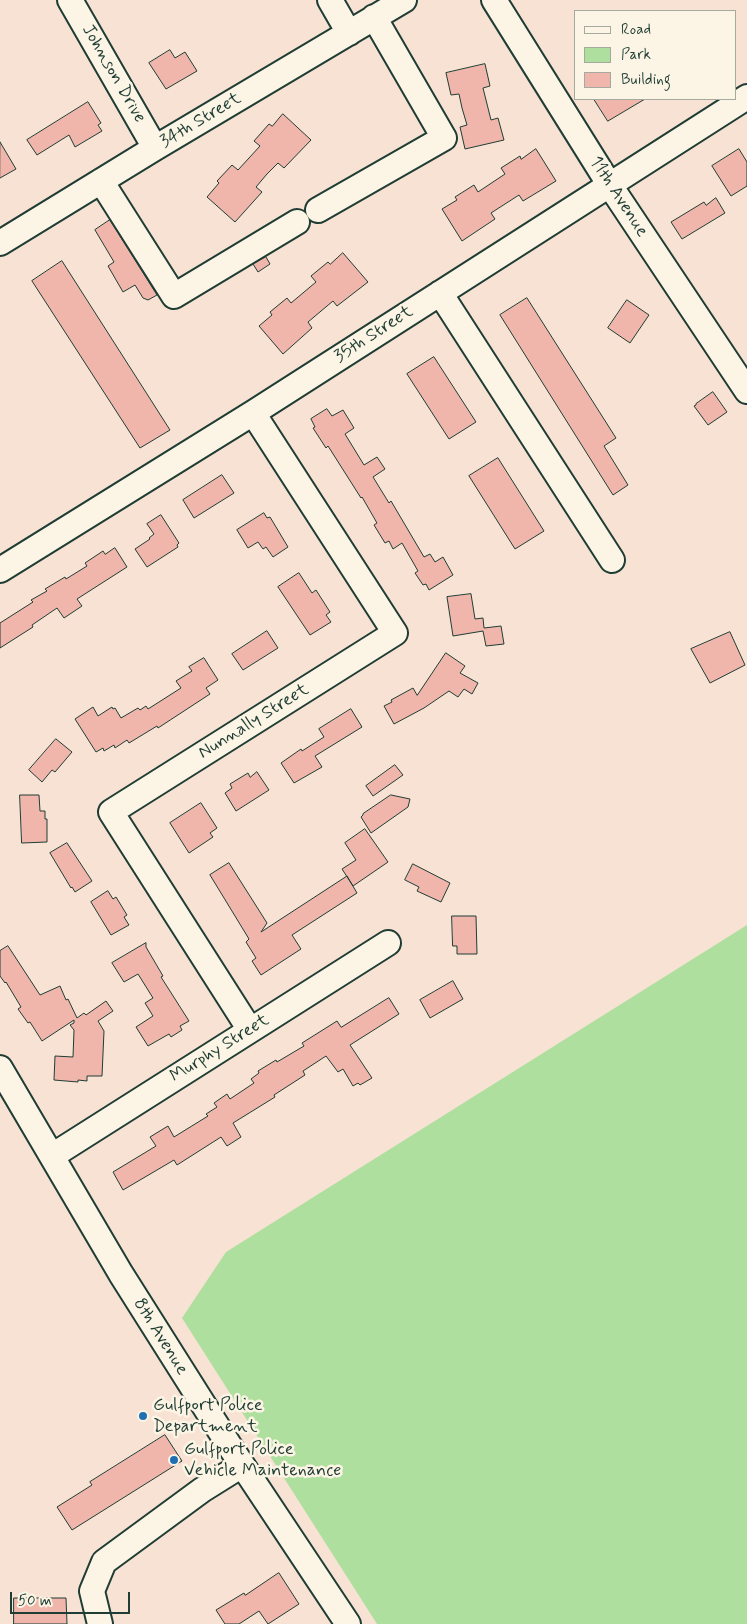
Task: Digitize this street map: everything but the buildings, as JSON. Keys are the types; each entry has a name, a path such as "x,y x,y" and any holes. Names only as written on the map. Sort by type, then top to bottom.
{"street":[{"name":"Johnson Drive","path":"70,0 155,148"},
{"path":"330,0 349,33"},
{"name":"34th Street","path":"0,243 100,181 404,0"},
{"name":"11th Avenue","path":"494,0 609,184 747,392"},
{"path":"318,210 444,138 374,17"},
{"name":"35th Street","path":"0,570 253,413 747,97"},
{"path":"100,181 174,296 297,222"},
{"path":"440,293 612,560"},
{"name":"Nunnally Street","path":"250,1030 111,812 395,633 253,413"},
{"name":"Murphy Street","path":"52,1156 388,943"},
{"name":"8th Avenue","path":"0,1068 121,1274 242,1465 348,1624"},
{"path":"100,1624 92,1591 104,1562 202,1490 242,1465"}],"green space":[{"path":"747,925 747,1624 377,1624 182,1318 226,1252"}],"place":[{"name":"Gulfport Police Department","path":"143,1416"},
{"name":"Gulfport Police Vehicle Maintenance","path":"174,1460"}]}
